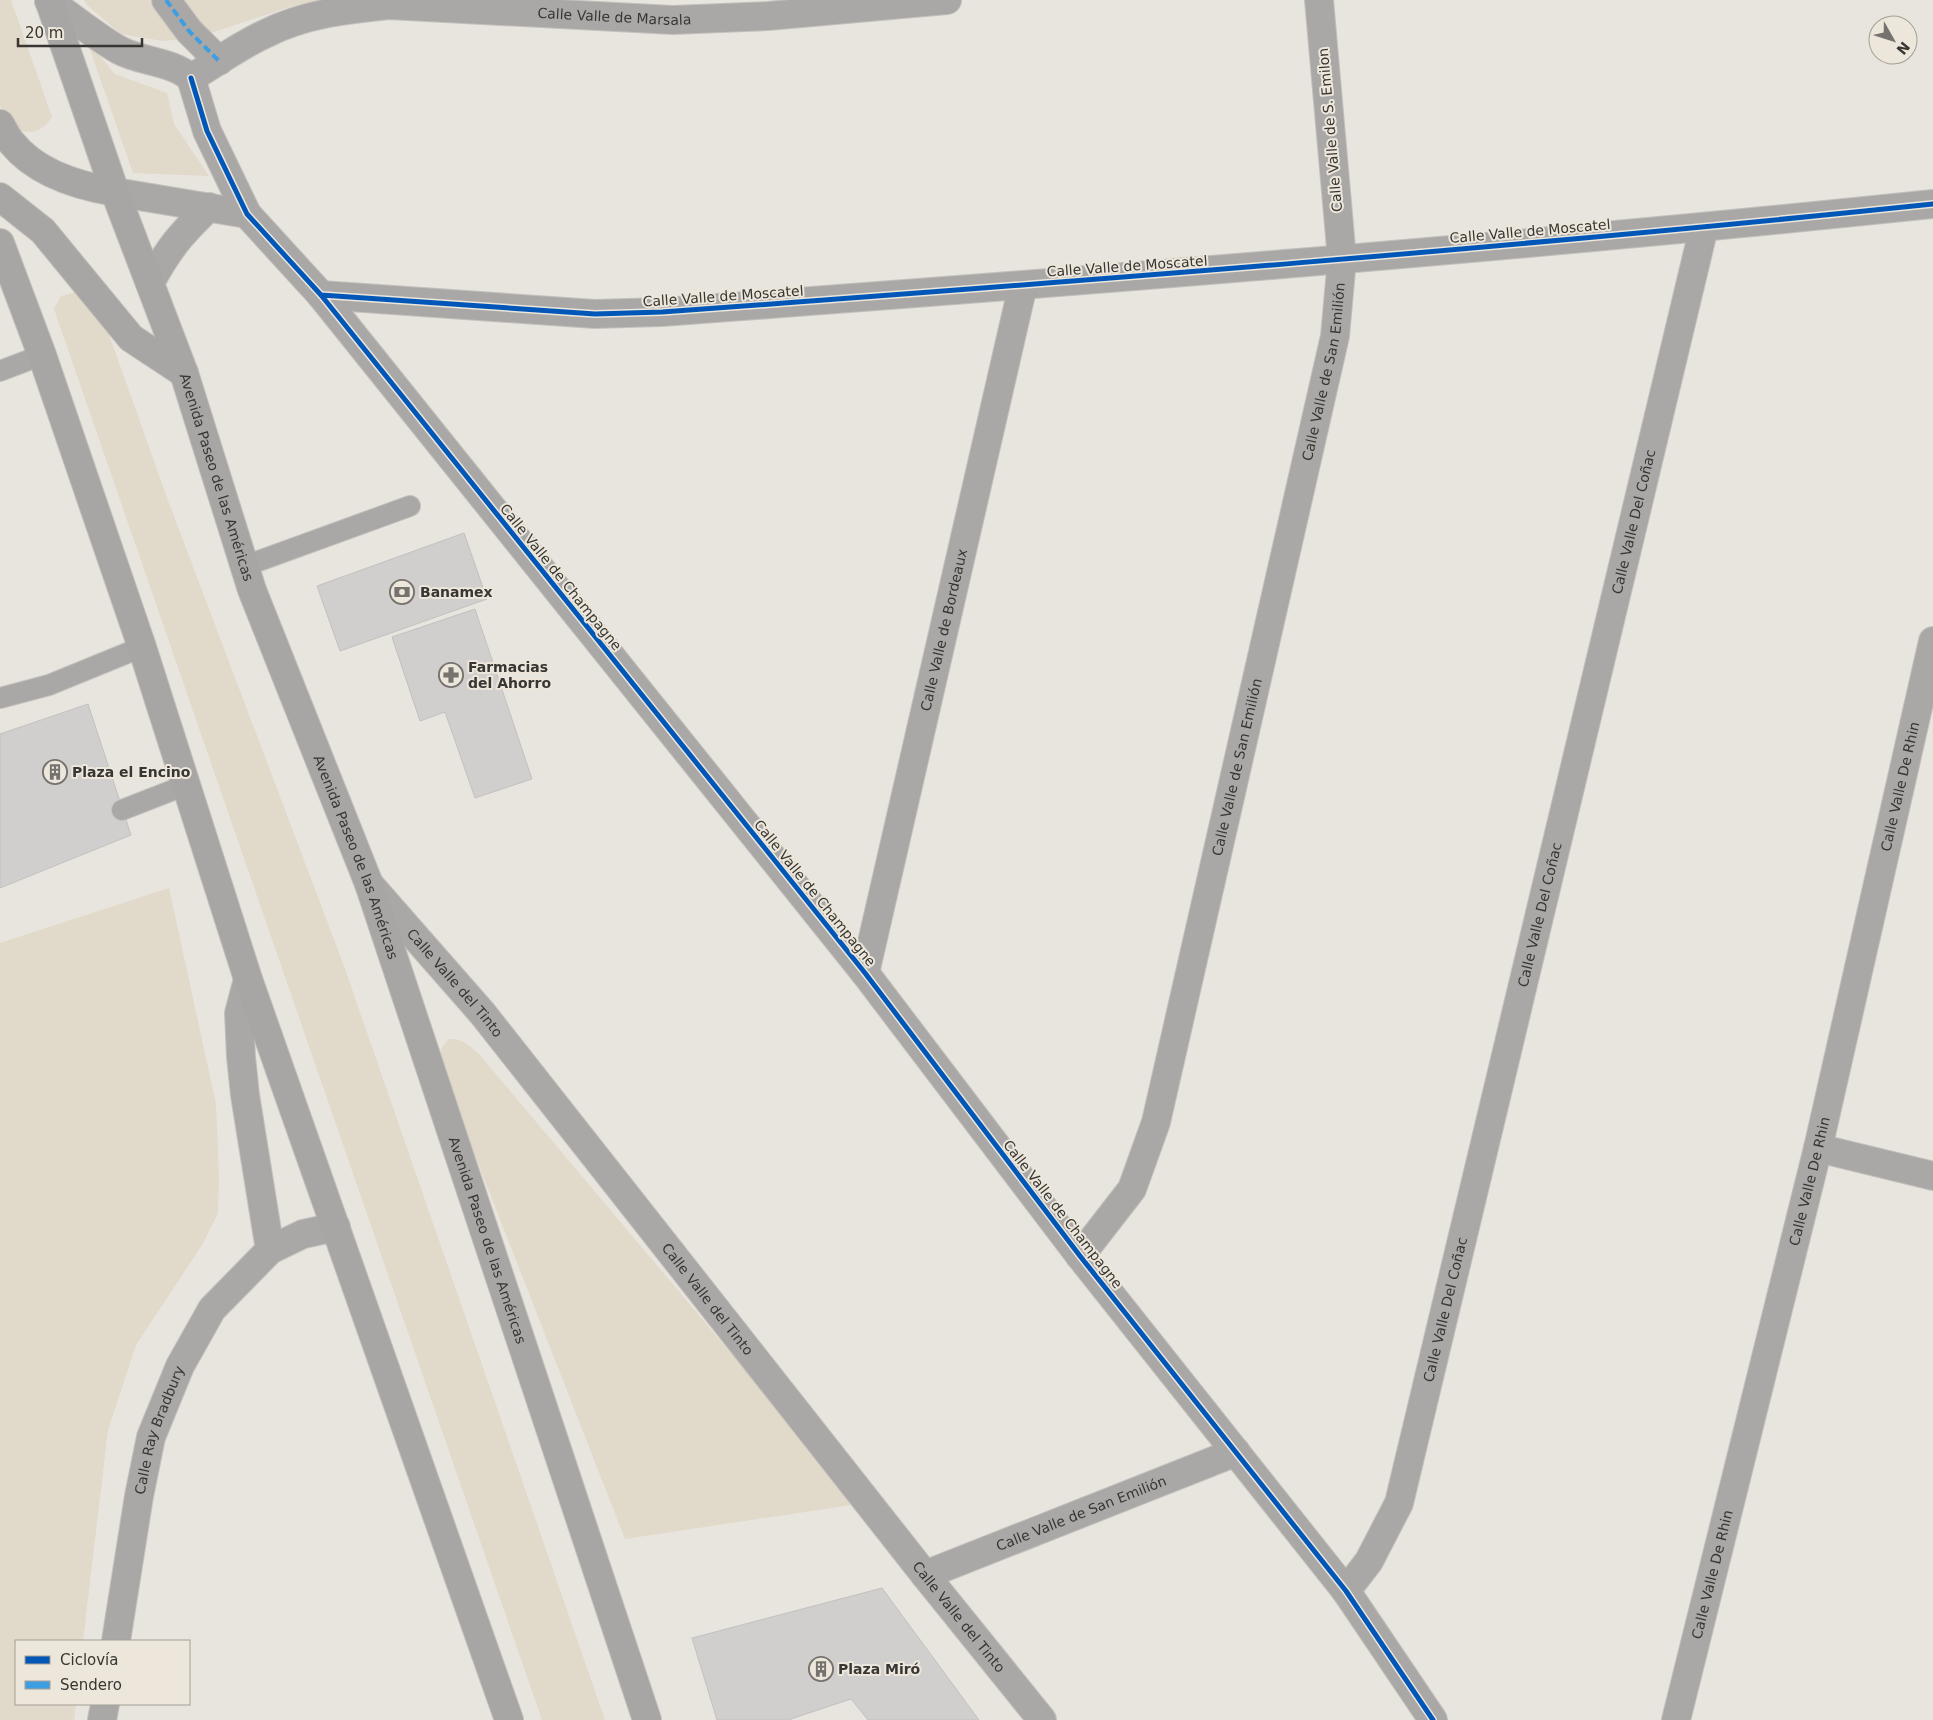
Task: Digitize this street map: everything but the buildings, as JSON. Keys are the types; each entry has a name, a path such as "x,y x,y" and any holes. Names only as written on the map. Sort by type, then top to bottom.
{"main road":[{"name":"Avenida Paseo de las Américas","path":"49,1 115,192 184,373 252,590 368,884 647,1720"},
{"path":"0,124 12,144 34,162 57,176 88,187 115,192"},
{"path":"0,197 43,231 131,338 184,373"},
{"path":"0,243 42,355 142,647 248,979 509,1720"}],"street":[{"path":"166,0 189,31 219,61"},
{"name":"Calle Valle de Marsala","path":"191,78 267,32 307,18 350,9 390,5 673,20 768,16 946,0"},
{"name":"Calle Valle de S. Emilon","path":"1319,0 1342,259"},
{"path":"49,1 120,50 137,58 175,68 185,72 191,78"},
{"name":"Calle Valle de Champagne","path":"191,78 207,131 247,214 321,295 865,973 1080,1256 1346,1591 1433,1720"},
{"path":"115,192 247,214"},
{"name":"Calle Valle de Moscatel","path":"321,295 594,314 662,312 1342,259 1704,227 1933,204"},
{"path":"150,283 167,251 179,235 209,207"},
{"name":"Calle Valle Del Coñac","path":"1346,1591 1369,1561 1399,1503 1704,227"},
{"name":"Calle Valle de San Emilión","path":"1080,1256 1132,1189 1156,1122 1335,336 1342,259"},
{"name":"Calle Valle de Bordeaux","path":"865,973 1023,285"},
{"name":"Calle Valle De Rhin","path":"1676,1720 1818,1148 1933,641"},
{"name":"Calle Valle del Tinto","path":"368,884 483,1014 925,1575 1042,1720"},
{"path":"248,979 239,1013 241,1057 270,1250"},
{"path":"1818,1148 1933,1176"},
{"name":"Calle Ray Bradbury","path":"116,1640 139,1496 151,1437 180,1366 212,1309 270,1250 303,1234 336,1227"},
{"name":"Calle Valle de San Emilión","path":"925,1575 1236,1452"},
{"path":"102,1720 105,1705"}],"lane":[{"path":"0,371 42,355"},
{"path":"245,566 410,506"},
{"path":"0,698 49,685 142,647"},
{"path":"122,810 186,785"}],"shaded area":[{"path":"0,0 11,0 52,117 43,127 33,132 8,128 0,105"},
{"path":"84,0 317,0 289,7 196,38 163,41 121,34 88,6"},
{"path":"87,41 115,74 167,93 174,124 209,176 133,173"},
{"path":"80,291 101,312 166,495 344,966 605,1720 542,1720 54,309 61,296"},
{"path":"169,888 216,1104 219,1176 218,1213 202,1245 136,1345 108,1430 83,1640 15,1640 15,1705 76,1705 74,1720 0,1720 0,943"},
{"path":"449,1039 462,1041 479,1054 858,1504 625,1539 442,1071 440,1054"}],"marked path":[{"path":"166,0 189,31 219,61"}],"cycle path":[{"path":"191,78 207,131 247,214 321,295 865,973 1080,1256 1346,1591 1433,1720"},
{"path":"321,295 595,314 662,312 1298,263 1616,235 1933,204"}],"place":[{"name":"Banamex","path":"402,592"},
{"name":"Farmacias del Ahorro","path":"451,675"},
{"name":"Plaza el Encino","path":"55,772"},
{"name":"Plaza Miró","path":"821,1669"}]}
